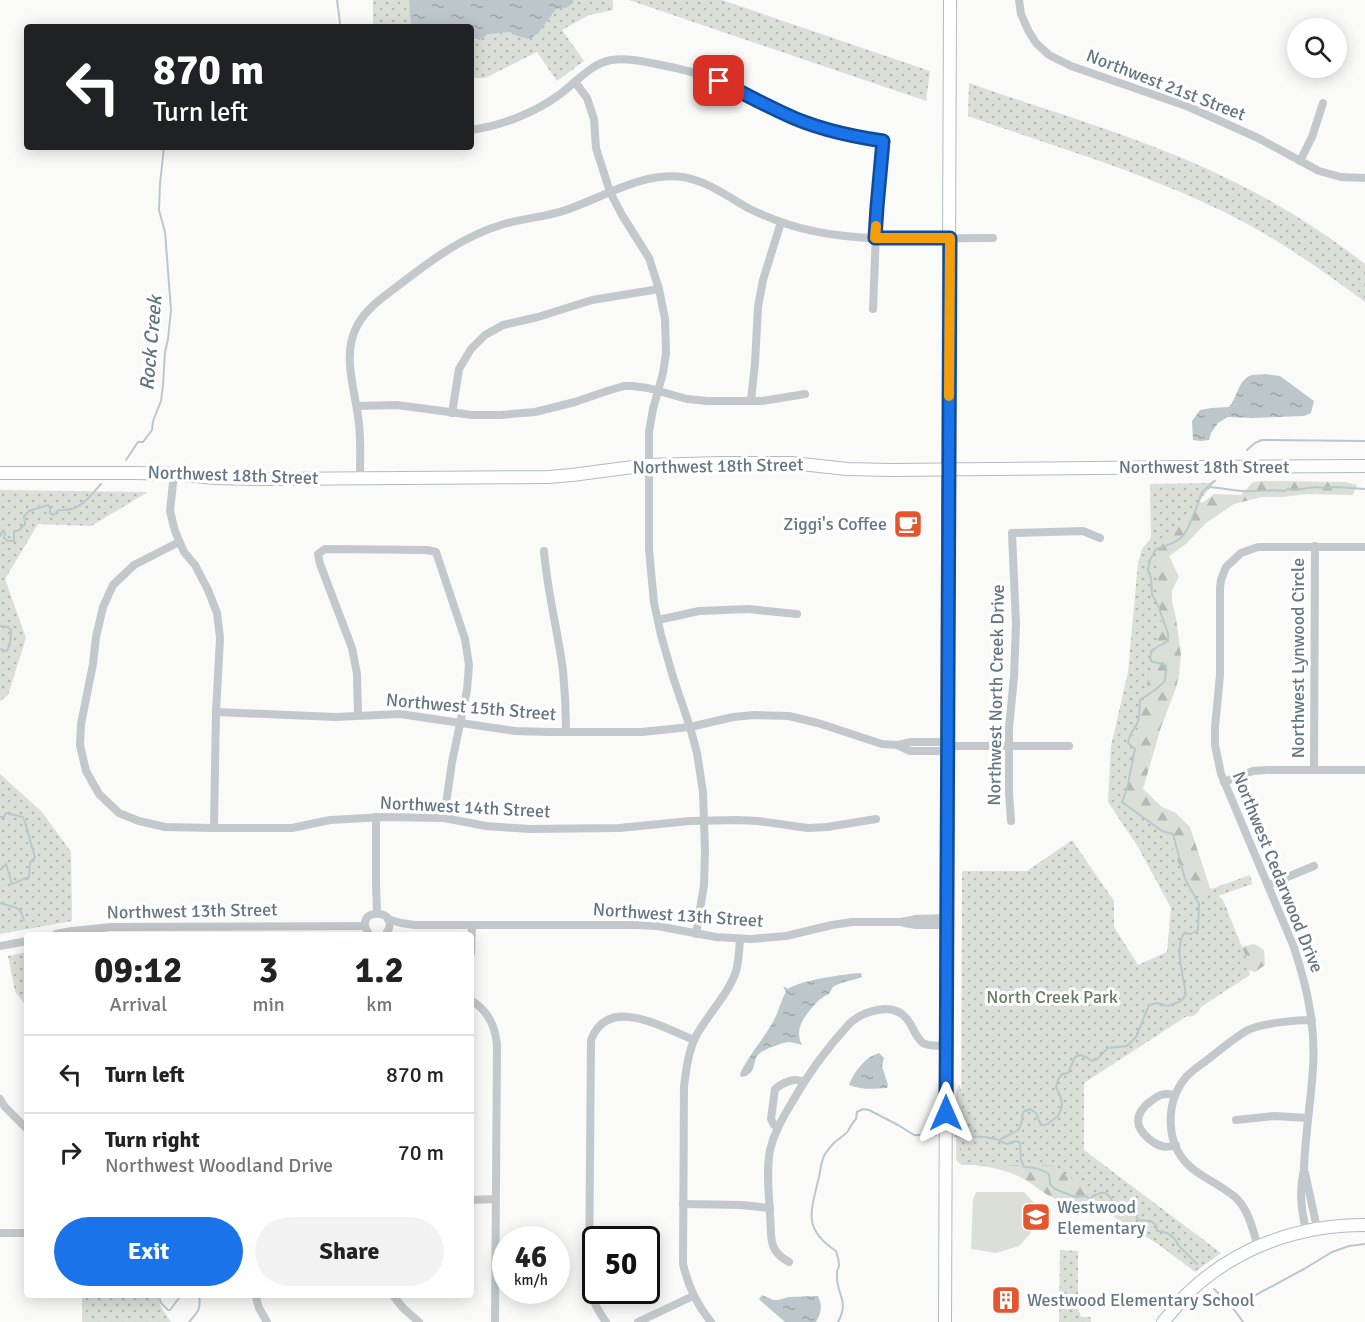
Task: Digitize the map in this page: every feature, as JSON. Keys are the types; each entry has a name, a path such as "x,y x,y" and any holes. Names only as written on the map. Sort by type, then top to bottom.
{"main road":[{"path":"945,1322 950,0"},
{"name":"Northwest 18th Street","path":"0,473 135,472 238,478 360,478 548,477 648,465 792,463 847,469 891,470 1365,466"},
{"path":"1166,1321 1187,1294 1235,1258 1258,1246 1311,1229 1365,1225"}],"street":[{"name":"Northwest 21st Street","path":"1019,0 1021,14 1028,30 1036,43 1049,55 1071,66 1189,107 1258,138 1329,175 1365,178"},
{"path":"474,130 488,128 521,115 559,96 599,64 612,60 632,59 675,68 719,81 811,125 843,134 883,141 875,238 873,309"},
{"path":"575,82 587,99 594,119 597,148 610,192 649,258 659,289 665,319 666,353 649,432 649,549 658,620 673,677 690,727 701,774 704,885 696,934"},
{"path":"1300,161 1312,137 1323,103"},
{"path":"360,478 360,430 358,406 351,374 350,351 357,327 371,307 439,255 470,237 504,224 564,211 640,181 667,176 705,183 751,209 810,231 875,238 993,238"},
{"path":"751,402 756,363 758,308 763,280 782,222"},
{"path":"452,413 459,369 471,349 485,335 503,325 592,300 659,289"},
{"path":"358,406 397,405 472,415 500,415 535,412 624,386 708,401 751,402 806,394"},
{"path":"174,474 170,511 175,531 184,552 195,565 208,590 217,613 220,638 214,828"},
{"name":"Northwest North Creek Drive","path":"1011,821 1009,719 1016,650 1012,533 1083,531 1100,538"},
{"name":"Northwest 14th Street","path":"180,542 134,565 113,585 100,617 81,724 80,745 86,771 99,794 119,813 139,821 165,827 292,828 330,820 403,817 444,818 486,826 529,829 619,828 704,820 758,821 808,828 876,819"},
{"name":"Northwest Cedarwood Drive","path":"1311,1229 1304,1169 1313,1067 1312,1020 1303,974 1218,764 1215,727 1220,675 1221,580 1235,557 1247,549 1315,546 1365,547"},
{"name":"Northwest Lynwood Circle","path":"1314,770 1315,546"},
{"path":"358,715 357,674 352,648 318,554 325,549 436,552 465,639 469,665 467,690 452,762 444,818"},
{"path":"544,550 562,669 566,732"},
{"path":"658,620 699,611 748,609 797,614"},
{"name":"Northwest 15th Street","path":"216,712 335,717 400,714 460,722 485,728 566,732 642,732 690,727 734,717 789,716 882,744 897,745 910,751 948,747 1069,746"},
{"path":"1224,782 1260,770 1365,770"},
{"path":"366,932 366,920 377,913 376,817"},
{"path":"1268,885 1314,866"},
{"name":"Northwest 13th Street","path":"377,913 388,919 415,925 636,925 657,926 696,934 740,939 786,936 852,922 901,922 916,925 947,921"},
{"path":"387,932 390,925 388,919"},
{"name":"Northwest 13th Street","path":"391,932 415,925"},
{"name":"Northwest 13th Street","path":"67,932 111,927 189,931 365,926"},
{"path":"472,926 472,932"},
{"path":"711,1322 693,1296 683,1264 684,1087 694,1040 733,980 738,962 740,939"},
{"path":"0,946 24,942"},
{"path":"474,1002 483,1009 490,1020 495,1032 496,1045 495,1322"},
{"path":"789,1262 778,1254 771,1242 770,1154 778,1127 803,1082 850,1023 857,1017 873,1011 890,1010 900,1013 909,1021 921,1042 947,1046"},
{"path":"606,1322 592,1299 589,1278 591,1040 593,1033 609,1019 622,1017 650,1022 694,1040"},
{"path":"1258,1246 1246,1212 1238,1200 1192,1169 1183,1160 1176,1145 1171,1124 1173,1102 1185,1078 1194,1069 1250,1029 1264,1025 1312,1020"},
{"path":"778,1127 771,1119 775,1089 781,1084 796,1080 803,1082"},
{"path":"1175,1095 1161,1095 1150,1101 1139,1114 1138,1121 1143,1134 1152,1141 1164,1147 1176,1145"},
{"path":"0,1099 24,1126"},
{"path":"1236,1120 1274,1116 1308,1118"},
{"path":"474,1200 495,1199"},
{"path":"683,1204 770,1208"},
{"path":"0,1233 24,1233"},
{"path":"638,1322 693,1296"},
{"path":"256,1298 267,1322"},
{"path":"395,1298 419,1322"}],"green space":[{"path":"373,0 613,0 613,10 589,15 562,30 584,61 557,81 537,52 485,78 474,78 474,24 373,24"},
{"path":"629,0 722,0 930,71 926,101"},
{"path":"969,83 1147,144 1217,173 1265,198 1309,224 1365,264 1365,302 1286,247 1253,227 1203,202 1137,175 968,116"},
{"path":"1253,482 1345,482 1357,485 1353,495 1307,494 1262,497 1234,504 1206,523 1186,544 1169,556 1179,577 1172,590 1172,602 1181,655 1179,675 1143,789 1162,807 1176,813 1190,827 1210,888 1223,900 1242,947 1254,944 1264,950 1265,965 1255,972 1242,968 1202,1002 1196,1014 1184,1016 1089,1072 1062,1126 1161,1246 1098,1207 1056,1199 1024,1179 1001,1170 960,1164 956,1160 956,1093 959,1084 964,1099 1141,1008 1184,917 1118,803 1146,558 1193,503 1204,502 1214,494 1241,495"},
{"name":"North Creek Park","path":"1214,483 1156,552 1161,621 1122,801 1169,840 1192,896 1250,875 1252,884 1218,896 1245,954 1250,975 1084,1083 1084,1150 1221,1253 1195,1272 1053,1165 961,1165 962,871 1027,871 1072,840 1114,901 1114,927 1138,965 1167,952 1171,908 1138,847 1108,802 1111,746 1128,672 1138,563 1142,549 1151,538 1150,484"},
{"path":"0,490 148,492 91,526 38,524 5,579 26,638 8,695 0,701"},
{"path":"0,774 42,812 71,852 72,921 0,934"},
{"path":"24,953 24,1004 15,991 8,956"},
{"path":"976,1192 1024,1192 1036,1205 1030,1234 1019,1246 996,1253 971,1249 973,1199"},
{"path":"1060,1250 1078,1251 1078,1308 1081,1317 1091,1317 1091,1322 1059,1322"},
{"path":"82,1298 158,1298 171,1322 82,1322"}],"water":[{"path":"409,0 573,0 573,3 566,8 556,9 539,32 530,39 510,32 488,34 480,40 474,38 474,24 411,24"},
{"path":"1251,375 1280,376 1314,401 1311,413 1304,416 1228,417 1218,423 1209,440 1193,440 1192,421 1200,410 1229,407 1245,379"},
{"path":"861,973 862,977 833,987 829,994 819,1000 810,1010 800,1027 799,1036 802,1045 788,1042 767,1049 757,1056 751,1072 741,1077 740,1074 752,1053 775,1018 786,992 783,986 788,989 813,980"},
{"path":"879,1053 884,1058 882,1066 887,1088 872,1089 849,1085 861,1066 869,1058"},
{"path":"762,1295 773,1300 818,1296 820,1312 816,1322 785,1322 759,1299"}],"waterway":[{"name":"Rock Creek","path":"337,0 340,24"},
{"name":"Rock Creek","path":"126,460 138,442 143,442 152,430 161,401 163,385 171,310 165,232 159,210 164,150"},
{"path":"1247,450 1262,440 1365,441"},
{"path":"1000,1140 1019,1129 1023,1112 1030,1109 1036,1113 1041,1125 1046,1125 1058,1116 1062,1107 1056,1087 1058,1080 1062,1074 1068,1073 1075,1057 1080,1055 1092,1061 1108,1048 1127,1046 1136,1037 1149,1005 1157,1003 1168,1006 1181,1001 1186,995 1180,964 1180,947 1184,933 1191,934 1198,930 1199,904 1185,879 1173,834 1162,831 1122,802 1135,749 1128,743 1138,721 1140,700 1165,681 1166,666 1152,662 1150,658 1152,650 1168,641 1168,634 1158,605 1152,595 1148,570 1150,560 1156,549 1176,542 1184,535 1201,493 1215,481"},
{"name":"Rock Creek","path":"0,536 3,530 4,538 14,541 14,532 25,524 24,516 29,511 48,505 50,513 54,515 58,510 72,509 83,503 101,484"},
{"path":"1209,487 1247,491 1285,491 1316,487 1365,489"},
{"name":"Rock Creek","path":"0,626 11,630 7,651 0,649"},
{"name":"Rock Creek","path":"0,817 4,817 6,813 23,817 35,857 30,863 29,877 12,884 6,864 0,870"},
{"name":"Rock Creek","path":"0,903 19,910 24,921"},
{"path":"838,1322 843,1308 837,1282 838,1258 836,1251 819,1236 812,1220 813,1203 825,1154 848,1131 856,1119 857,1112 863,1109 869,1110 914,1135 936,1135"},
{"path":"955,1136 985,1137 1007,1144 1016,1141 1020,1143 1021,1160 1024,1167 1031,1167 1049,1174 1050,1184 1055,1189 1075,1197 1086,1196 1089,1199 1102,1193 1107,1194 1115,1209 1130,1207 1134,1209 1138,1220 1151,1221 1156,1225 1157,1231 1170,1235 1197,1264"},
{"path":"1232,1307 1239,1301 1245,1301 1332,1252 1349,1246 1365,1244"},
{"path":"1214,1289 1230,1304 1243,1322"},
{"name":"Rock Creek","path":"159,1298 168,1310 179,1298"},
{"name":"Rock Creek","path":"189,1322 198,1310 199,1298"}],"slow traffic":[{"path":"876,226 875,238 950,238 949,396"}],"place":[{"name":"Ziggi's Coffee","path":"908,524"},
{"name":"Westwood Elementary","path":"1036,1217"},
{"name":"Westwood Elementary School","path":"1006,1300"}],"route":[{"path":"719,81 811,125 843,134 883,141 875,238 950,238 946,1113"}]}
